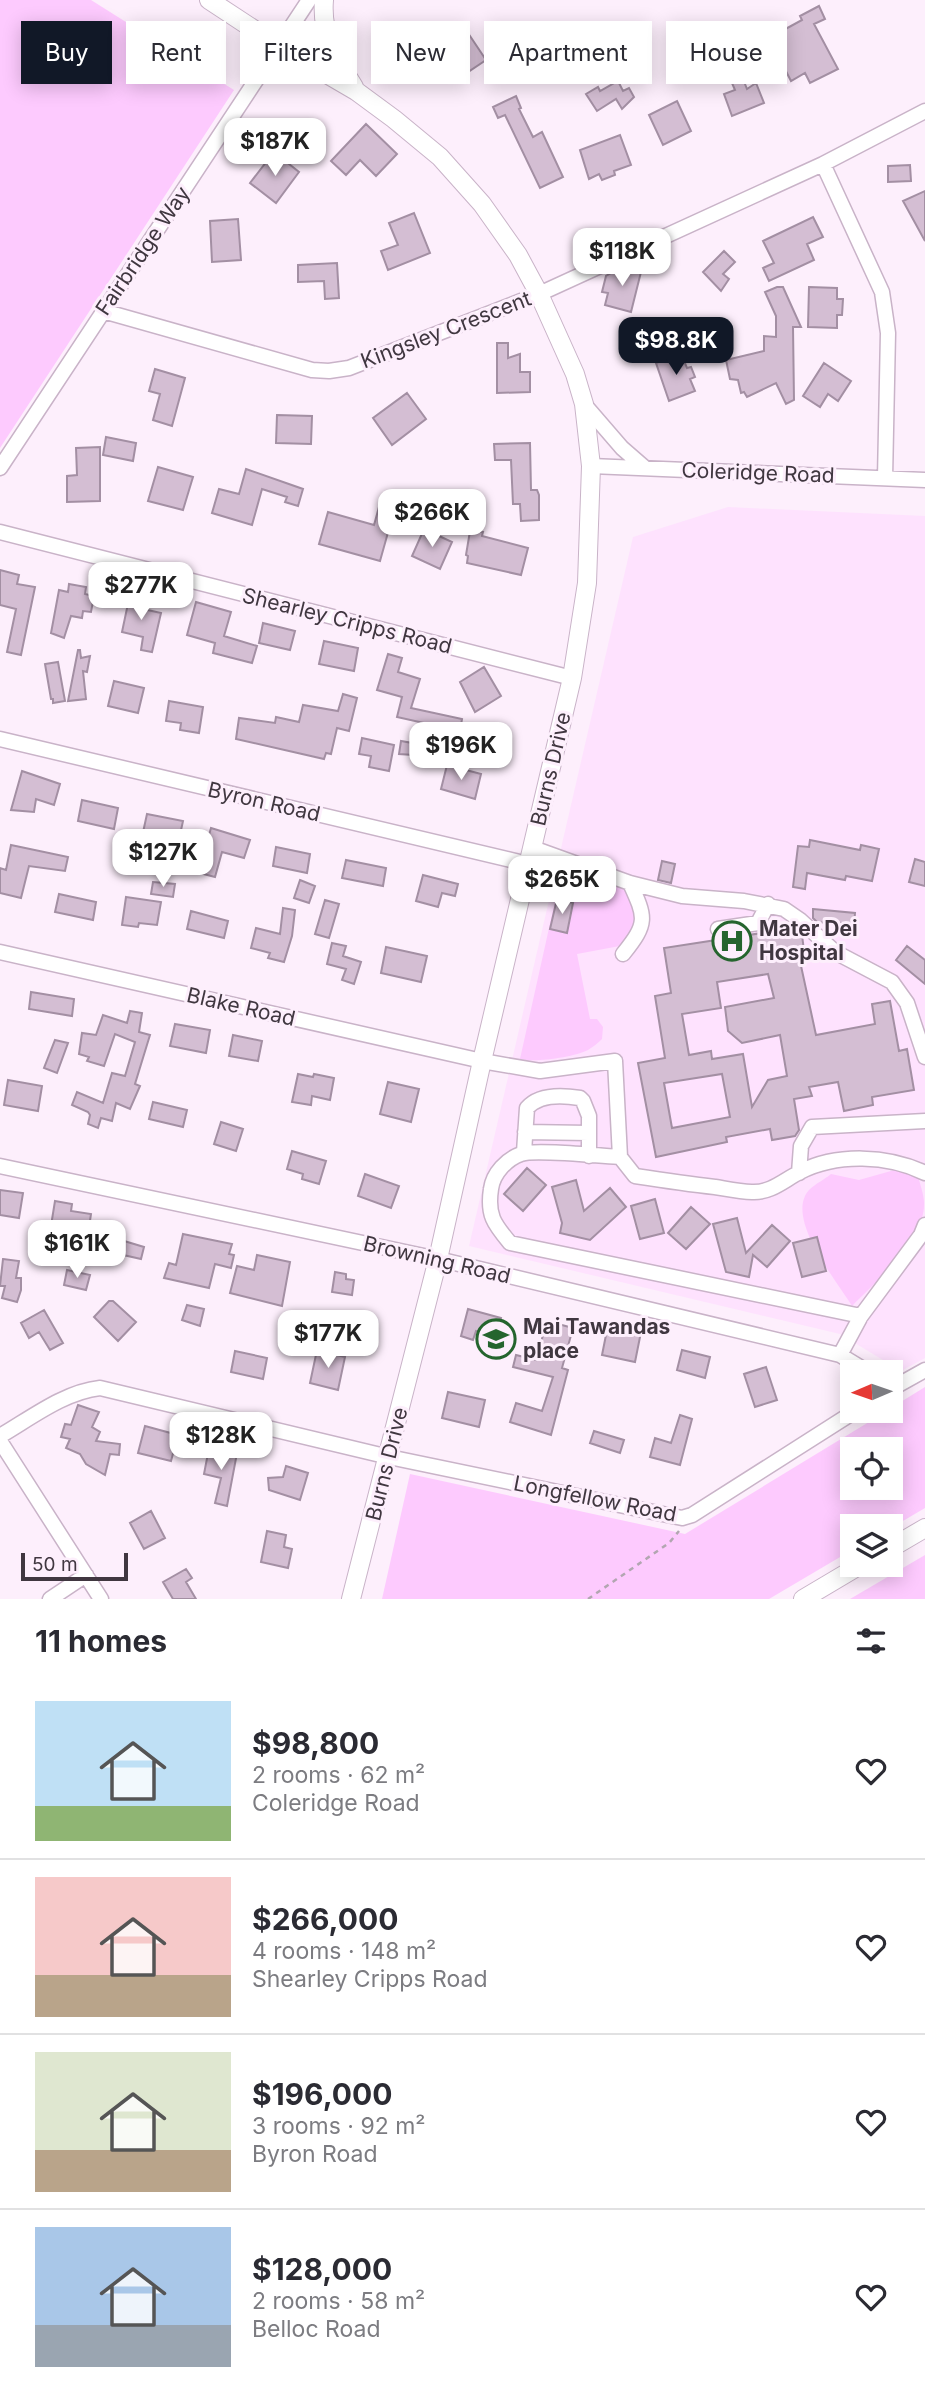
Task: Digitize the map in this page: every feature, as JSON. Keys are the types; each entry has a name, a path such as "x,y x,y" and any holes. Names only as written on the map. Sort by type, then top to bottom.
{"main road":[{"name":"Burns Drive","path":"209,0 241,21"},
{"path":"324,0 325,35 333,55 356,91"},
{"name":"Burns Drive","path":"344,84 394,119 440,157 482,204 518,255 575,374 584,404 591,466 587,583 572,678 438,1259 351,1599"},
{"path":"903,1541 925,1528"},
{"path":"803,1599 840,1577"}],"street":[{"name":"Fairbridge Way","path":"295,21 309,0"},
{"name":"Fairbridge Way","path":"0,468 254,84"},
{"name":"Kingsley Crescent","path":"103,311 312,370 349,368 539,294 823,164 925,111"},
{"path":"823,164 882,292 888,334 885,478"},
{"path":"584,404 622,448 645,468"},
{"name":"Coleridge Road","path":"591,466 925,480"},
{"name":"Shearley Cripps Road","path":"0,532 572,678"},
{"name":"Byron Road","path":"0,740 531,856 682,896 768,904"},
{"path":"623,954 638,935 643,922 641,906 630,883"},
{"path":"718,929 758,923 768,904 784,909 835,952 892,982 906,1003 925,1057"},
{"name":"Blake Road","path":"0,952 482,1061 540,1071 615,1061 620,1157"},
{"path":"524,1152 527,1108 532,1102 542,1098 572,1096 580,1098 587,1108 589,1156"},
{"path":"799,1172 801,1146 812,1127 925,1121"},
{"path":"525,1132 589,1133"},
{"path":"861,1316 510,1243 496,1227 488,1208 492,1182 507,1161 524,1152 620,1157 635,1176 754,1193 776,1187 799,1172 822,1162 889,1160 925,1173"},
{"name":"Browning Road","path":"0,1166 438,1259 840,1355 848,1360"},
{"path":"840,1355 861,1316 921,1236 925,1225"},
{"path":"909,1251 925,1252"},
{"path":"903,1381 925,1370"},
{"name":"Longfellow Road","path":"0,1439 69,1396 100,1388 389,1457 682,1518 692,1515 840,1421"},
{"path":"0,1439 101,1599"},
{"path":"50,1599 86,1575"}],"path":[{"path":"588,1599 670,1543 692,1515"}],"shaded area":[{"path":"0,0 91,0 126,22 126,84 224,84 234,90 0,448"},
{"name":"Mater Dei Hospital","path":"728,507 925,516 925,1358 903,1370 903,1360 883,1360 840,1334 469,1246 633,537"},
{"path":"563,865 625,888 638,922 625,945 577,954 590,1019 597,1019 603,1027 602,1039 588,1050 574,1055 544,1060 520,1059"},
{"path":"898,1169 918,1176 924,1200 922,1217 917,1231 898,1259 852,1306 816,1249 803,1216 803,1202 809,1190 831,1174 859,1180"},
{"path":"925,1387 925,1508 903,1521 903,1514 840,1514 840,1557 769,1599 382,1599 410,1474 685,1534 840,1440 840,1500 903,1500 903,1437 844,1437 867,1423 903,1423 903,1401"},
{"path":"925,1555 925,1599 850,1599 888,1577 903,1577 903,1568"}],"building":[{"path":"819,6 825,19 814,24 838,69 810,83 805,73 791,81 787,73 787,28 802,20 800,16"},
{"path":"470,36 484,57 484,61 470,71"},
{"path":"613,84 620,84 623,91 629,88 634,97 622,109 616,99 597,111 586,94 598,87 600,91"},
{"path":"732,84 745,84 747,89 756,84 764,103 732,116 724,94 735,90"},
{"path":"516,96 521,108 519,109 533,137 542,132 563,177 540,188 505,115 498,118 493,107"},
{"path":"677,101 691,131 663,145 649,115"},
{"path":"366,124 397,154 376,176 360,160 346,175 331,161"},
{"path":"620,135 631,165 614,171 615,175 602,180 599,174 589,179 580,150"},
{"path":"274,152 299,172 276,203 250,183"},
{"path":"910,165 911,181 888,182 888,166"},
{"path":"925,191 925,241 903,201"},
{"path":"414,213 430,253 388,270 381,251 398,245 389,223"},
{"path":"813,217 823,237 807,244 814,260 769,281 763,268 774,263 763,241"},
{"path":"238,219 241,260 212,262 210,221"},
{"path":"724,251 735,262 723,274 729,279 721,291 703,272"},
{"path":"337,263 339,298 325,299 324,281 298,282 298,265"},
{"path":"621,267 641,272 631,312 605,305 608,293 602,292 606,276"},
{"path":"783,287 801,327 793,327 794,400 786,404 776,383 747,397 744,392 741,393 738,380 730,379 726,360 764,351 764,336 776,337 776,316 765,292"},
{"path":"809,287 837,288 837,299 843,299 842,315 837,315 837,328 808,327"},
{"path":"497,343 508,343 508,358 520,354 520,372 530,372 530,392 497,393"},
{"path":"681,353 687,368 691,367 695,377 690,379 695,391 669,401 656,363"},
{"path":"824,363 851,381 838,401 828,394 820,407 803,396"},
{"path":"155,369 185,378 172,426 153,420 160,394 149,391"},
{"path":"407,393 426,419 392,445 373,418"},
{"path":"277,415 312,416 311,444 276,443"},
{"path":"106,437 136,443 133,461 103,455"},
{"path":"530,443 531,490 537,490 539,495 539,520 521,521 520,504 513,504 511,460 495,460 494,444"},
{"path":"100,447 100,501 67,502 67,476 77,475 76,448"},
{"path":"158,467 193,477 183,510 148,501"},
{"path":"246,469 303,489 298,506 285,502 287,497 262,489 252,525 212,513 219,489 239,494"},
{"path":"379,507 394,511 380,561 319,544 328,512 374,525"},
{"path":"424,529 452,542 440,569 412,556"},
{"path":"470,531 483,532 482,536 528,548 521,575 467,563"},
{"path":"0,570 19,575 17,584 35,587 21,655 7,652 16,609 0,605"},
{"path":"69,584 86,587 85,594 94,596 91,612 83,611 82,618 71,616 64,638 51,633 59,590 68,592"},
{"path":"130,594 146,598 143,609 161,613 152,652 141,650 143,637 122,632"},
{"path":"196,602 231,612 224,636 257,646 252,663 213,653 215,643 187,635"},
{"path":"263,623 295,631 290,650 259,643"},
{"path":"324,641 358,648 354,671 319,664"},
{"path":"78,650 81,658 90,656 87,672 83,671 86,699 68,701"},
{"path":"388,654 402,658 398,672 420,679 411,708 462,719 460,731 447,729 439,762 399,754 401,741 429,746 433,725 397,717 402,697 377,690"},
{"path":"58,662 65,701 53,703 45,664"},
{"path":"484,667 501,696 475,712 460,682"},
{"path":"114,681 144,688 138,713 108,706"},
{"path":"343,694 357,698 349,731 337,728 331,754 326,753 324,759 236,739 239,718 275,723 276,717 299,722 303,705 338,711"},
{"path":"169,701 203,707 199,733 180,730 181,723 166,721"},
{"path":"362,738 394,745 389,771 369,767 371,756 359,754"},
{"path":"447,765 481,774 475,799 441,789"},
{"path":"22,771 60,784 54,805 36,799 34,812 11,810"},
{"path":"82,800 118,808 114,829 78,821"},
{"path":"147,814 183,821 178,844 142,837"},
{"path":"211,828 250,840 244,858 222,852 215,877 192,871 198,851 204,852"},
{"path":"810,840 860,850 861,845 879,849 872,881 846,876 845,880 807,873 805,889 793,887 798,846 809,847"},
{"path":"11,845 68,857 65,871 29,866 21,898 0,893 0,868 6,870"},
{"path":"276,847 310,854 307,873 273,866"},
{"path":"915,859 925,862 925,886 909,882"},
{"path":"346,860 386,868 383,886 342,878"},
{"path":"662,861 675,864 671,883 658,880"},
{"path":"423,875 458,884 455,896 442,893 438,907 416,901"},
{"path":"300,880 315,886 309,903 294,898"},
{"path":"153,882 175,884 173,897 151,894"},
{"path":"59,894 96,902 93,920 55,912"},
{"path":"126,897 161,902 157,925 122,925"},
{"path":"557,899 573,903 567,933 550,929"},
{"path":"325,900 339,904 329,938 315,934"},
{"path":"283,908 295,910 292,936 284,962 268,958 270,953 251,948 256,928 280,934"},
{"path":"813,909 855,913 854,925 817,922 813,918"},
{"path":"191,911 228,921 224,938 187,929"},
{"path":"794,928 802,935 804,951 798,952 816,1035 875,1024 872,1004 890,1001 899,1051 907,1049 914,1090 872,1097 873,1105 844,1111 838,1082 809,1087 812,1096 794,1099 799,1130 795,1136 772,1140 770,1129 726,1137 727,1142 656,1157 638,1063 665,1058 655,996 671,993 664,948","holes":["768,974 774,998 725,1007 728,1031 742,1043 780,1035 787,1076 768,1080 752,1107 743,1054 712,1059 711,1051 689,1055 682,1014 721,1008 717,982","722,1074 730,1117 672,1128 664,1083"]},
{"path":"332,943 346,946 343,956 361,962 354,984 342,980 346,969 327,964"},
{"path":"907,946 925,960 925,984 896,960"},
{"path":"386,947 427,956 421,982 381,973"},
{"path":"31,992 74,999 72,1016 29,1009"},
{"path":"130,1011 142,1013 139,1032 150,1035 135,1084 140,1086 130,1109 116,1103 112,1121 101,1118 98,1128 88,1124 88,1112 72,1105 77,1092 103,1103 112,1073 125,1076 135,1042 115,1034 104,1066 87,1061 89,1057 79,1054 82,1033 96,1035 103,1015 127,1023"},
{"path":"175,1024 210,1030 206,1053 170,1046"},
{"path":"233,1035 262,1041 258,1061 229,1056"},
{"path":"55,1040 68,1043 57,1073 44,1068"},
{"path":"298,1074 334,1078 330,1100 312,1096 311,1105 292,1102"},
{"path":"8,1080 42,1086 38,1111 4,1105"},
{"path":"388,1082 419,1089 411,1122 380,1114"},
{"path":"153,1102 187,1110 183,1127 149,1119"},
{"path":"221,1122 243,1129 236,1151 214,1144"},
{"path":"292,1151 326,1161 319,1184 302,1179 303,1174 287,1169"},
{"path":"527,1168 546,1185 523,1211 504,1194"},
{"path":"365,1174 399,1186 391,1208 358,1196"},
{"path":"576,1180 584,1211 610,1188 626,1207 590,1240 560,1233 562,1223 552,1187"},
{"path":"0,1190 23,1193 19,1218 0,1215"},
{"path":"655,1199 664,1233 640,1239 631,1206"},
{"path":"55,1201 72,1204 71,1211 91,1214 88,1234 50,1232"},
{"path":"691,1207 710,1224 686,1249 668,1233"},
{"path":"737,1218 746,1253 772,1225 790,1241 767,1267 753,1255 749,1277 726,1272 713,1224"},
{"path":"101,1234 144,1247 141,1259 97,1252"},
{"path":"183,1234 232,1244 229,1254 234,1255 231,1268 215,1264 209,1288 164,1278 169,1263 176,1265"},
{"path":"817,1237 826,1271 802,1277 793,1243"},
{"path":"38,1240 55,1244 52,1258 35,1255"},
{"path":"257,1255 290,1262 282,1306 230,1293 237,1266 254,1270"},
{"path":"3,1259 19,1261 16,1278 21,1278 21,1290 17,1302 2,1298 5,1286 0,1286"},
{"path":"67,1270 90,1275 86,1290 64,1285"},
{"path":"335,1272 346,1274 346,1279 354,1280 352,1295 332,1292"},
{"path":"109,1301 113,1301 136,1322 118,1341 94,1317"},
{"path":"187,1305 204,1309 200,1326 182,1320"},
{"path":"468,1309 501,1318 496,1337 476,1331 473,1340 461,1336"},
{"path":"44,1310 63,1343 50,1350 39,1332 29,1338 21,1323"},
{"path":"547,1321 573,1328 562,1368 568,1370 551,1435 510,1422 516,1403 542,1411 553,1377 513,1367 516,1355 536,1360"},
{"path":"608,1325 641,1332 635,1362 602,1355"},
{"path":"294,1326 317,1330 315,1345 292,1340"},
{"path":"317,1350 345,1357 338,1390 310,1383"},
{"path":"682,1350 710,1357 705,1378 677,1370"},
{"path":"235,1351 267,1358 263,1379 231,1372"},
{"path":"766,1367 777,1400 755,1407 744,1374"},
{"path":"448,1392 485,1400 479,1427 442,1418"},
{"path":"78,1405 99,1412 92,1427 100,1432 96,1441 120,1444 119,1455 110,1454 105,1475 86,1464 80,1454 66,1448 70,1439 61,1437 65,1424 71,1425"},
{"path":"680,1415 692,1419 680,1465 650,1457 655,1438 671,1443"},
{"path":"145,1426 178,1435 171,1461 138,1453"},
{"path":"594,1431 624,1440 620,1453 590,1443"},
{"path":"209,1448 237,1453 227,1506 215,1503 221,1478 204,1474"},
{"path":"286,1466 308,1473 300,1500 269,1490 268,1478 283,1477"},
{"path":"151,1511 165,1538 144,1549 130,1523"},
{"path":"267,1531 286,1535 284,1547 292,1549 288,1568 261,1562"},
{"path":"186,1569 192,1578 186,1582 196,1599 173,1599 163,1582"}],"place":[{"name":"Mater Dei Hospital","path":"732,941"},
{"name":"Mai Tawandas place","path":"496,1339"}]}
